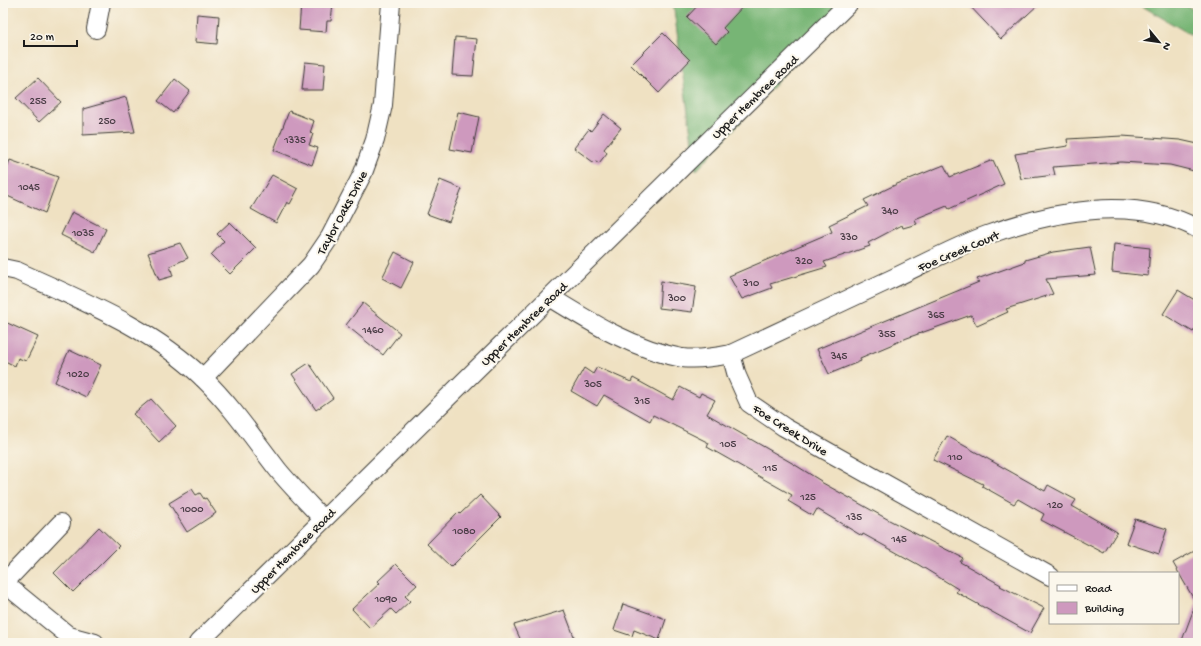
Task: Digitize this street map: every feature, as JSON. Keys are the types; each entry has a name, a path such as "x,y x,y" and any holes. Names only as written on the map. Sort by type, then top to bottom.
{"street":[{"path":"96,29 102,3"},
{"name":"Taylor Oaks Drive","path":"203,378 311,265 330,237 363,173 375,140 382,105 390,3"},
{"name":"Upper Hembree Road","path":"198,643 849,3"},
{"name":"Foe Creek Court","path":"731,354 986,235 1061,213 1120,209 1158,212 1183,221 1198,229"},
{"path":"3,268 17,271 110,313 159,342 203,378 231,409 280,471 323,519"},
{"path":"550,297 610,334 646,349 684,358 714,357 731,354"},
{"name":"Foe Creek Drive","path":"731,354 737,376 749,403 784,427 1049,575"},
{"path":"61,523 4,583 69,636 95,643"}],"green space":[{"path":"673,3 849,3 696,171"},
{"path":"1137,3 1181,3 1198,12 1198,39"}],"building":[{"path":"301,3 333,3 331,21 327,21 326,32 299,30"},
{"path":"700,3 746,3 723,28 727,32 716,44 687,17"},
{"path":"967,3 1040,3 1001,39"},
{"path":"197,14 219,16 217,44 195,42"},
{"path":"663,33 690,60 659,93 631,65"},
{"path":"455,37 477,39 473,76 452,75"},
{"path":"305,62 325,64 323,90 302,90"},
{"path":"38,78 61,102 39,122 16,98"},
{"path":"175,79 190,91 173,113 158,101"},
{"path":"126,97 135,132 83,135 83,109"},
{"path":"289,111 314,121 310,133 313,134 309,145 318,148 312,165 274,150"},
{"path":"458,112 479,117 472,153 450,149"},
{"path":"604,114 621,128 604,149 607,153 599,163 596,161 593,162 574,148 589,129 591,131"},
{"path":"1122,136 1180,140 1198,144 1198,172 1170,165 1121,162 1053,167 1055,175 1021,179 1015,154 1068,146 1067,139"},
{"path":"10,160 58,177 45,213 3,194 3,178"},
{"path":"993,160 1004,184 949,209 947,206 915,219 917,224 903,228 902,225 868,243 870,246 824,262 827,267 770,284 772,288 742,299 729,276 832,232 829,225 868,206 864,200 897,184 944,165 950,177"},
{"path":"272,175 298,189 290,204 287,202 276,223 251,209"},
{"path":"440,180 462,189 449,222 427,214"},
{"path":"72,212 106,229 95,252 61,235"},
{"path":"230,222 256,248 230,274 211,255 224,241 217,234"},
{"path":"180,243 188,258 170,266 173,276 159,280 148,253"},
{"path":"1114,244 1150,248 1148,276 1112,272"},
{"path":"1090,247 1096,275 1046,279 1053,294 1006,309 1008,312 977,326 971,315 907,338 860,358 861,361 829,374 817,349 979,282 977,279 1025,262 1025,260 1053,252"},
{"path":"395,252 414,262 401,288 382,278"},
{"path":"661,281 696,287 692,312 659,308"},
{"path":"1178,290 1198,302 1198,325 1193,332 1163,314"},
{"path":"363,303 400,333 383,355 346,325"},
{"path":"3,321 38,337 26,361 18,358 15,366 3,360"},
{"path":"69,350 101,365 86,397 55,382"},
{"path":"309,363 333,398 316,410 292,374"},
{"path":"597,367 631,382 633,378 673,400 680,387 699,397 701,393 715,400 707,414 792,463 821,482 889,520 963,558 960,562 1001,585 1000,586 1044,608 1030,633 956,592 958,589 919,565 863,534 862,536 817,509 813,516 788,501 792,495 707,447 709,443 653,415 650,421 604,395 597,406 571,391 584,368 593,374"},
{"path":"151,399 176,426 159,442 133,414"},
{"path":"947,436 1045,491 1048,485 1076,500 1072,506 1117,532 1104,553 1041,520 1044,514 1018,499 1014,504 982,486 983,484 933,460"},
{"path":"192,489 196,495 200,493 204,499 206,498 216,513 187,532 169,503"},
{"path":"480,495 501,517 451,567 427,544 458,512 460,514"},
{"path":"1135,519 1167,529 1159,554 1126,543"},
{"path":"99,527 119,546 73,592 54,573"},
{"path":"1198,549 1198,643 1181,643 1196,603 1173,563"},
{"path":"396,564 417,585 405,596 410,601 396,614 391,609 370,628 352,609 380,583 378,581"},
{"path":"623,604 666,619 659,640 634,630 632,636 614,630"},
{"path":"564,610 575,639 563,643 522,643 514,625"}]}
